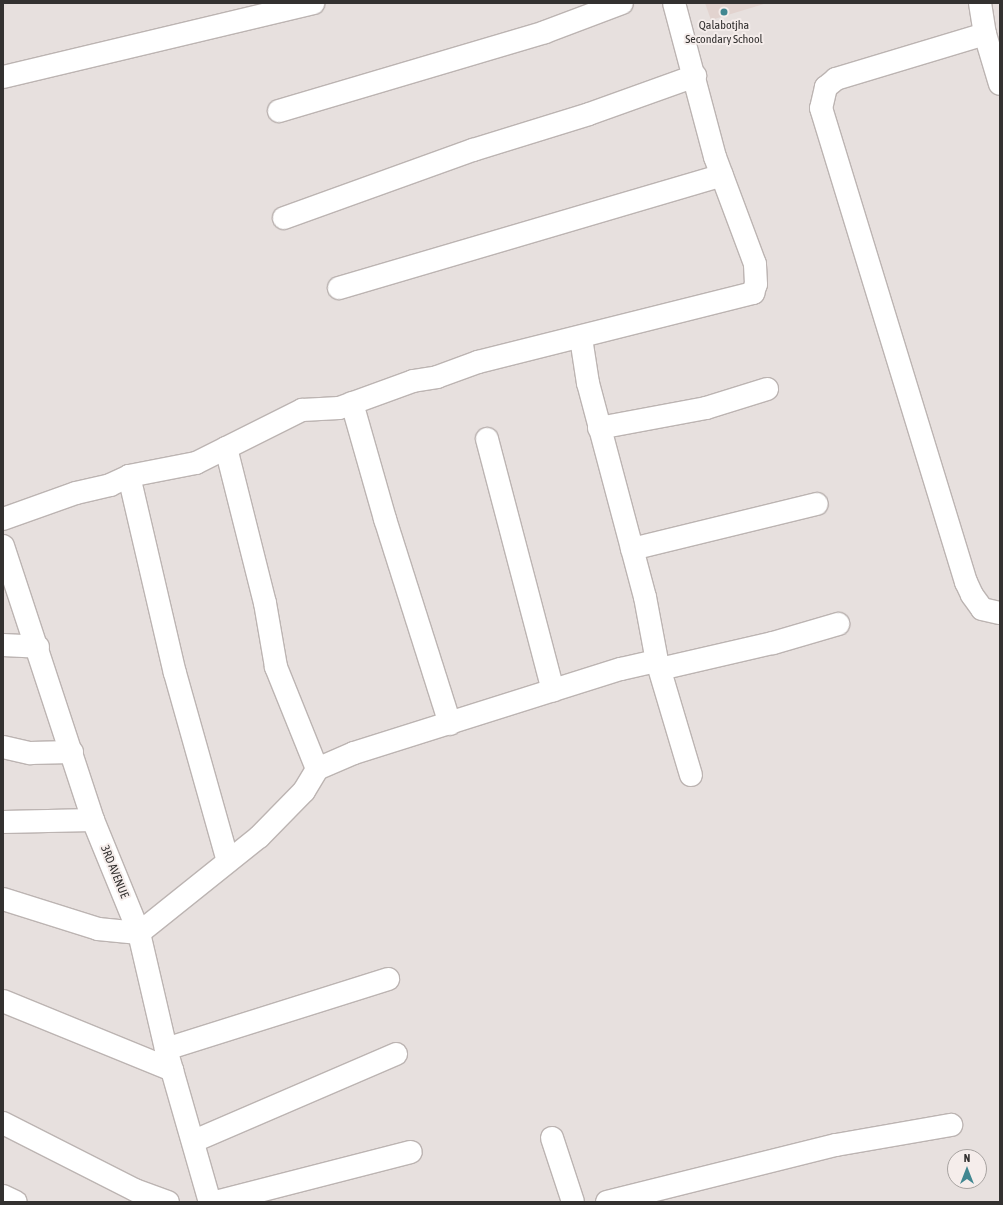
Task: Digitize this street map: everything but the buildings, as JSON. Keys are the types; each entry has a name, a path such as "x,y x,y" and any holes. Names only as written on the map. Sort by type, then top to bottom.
{"street":[{"path":"3,77 312,3"},
{"path":"279,111 544,32 622,3"},
{"path":"3,519 76,493 110,485 129,476 196,463 302,410 339,408 413,381 437,377 478,362 581,338 752,293 756,284 755,264 722,175 696,76 674,3"},
{"path":"980,3 985,34 1000,84"},
{"path":"985,34 836,79 826,87 821,108 966,582 972,595 982,609 1000,614"},
{"path":"284,218 473,150 588,114 696,76"},
{"path":"339,288 722,175"},
{"path":"581,338 588,383 645,597 658,665 691,775"},
{"path":"599,428 706,408 767,389"},
{"path":"352,403 385,519 450,724"},
{"path":"487,439 554,691"},
{"path":"226,448 265,603 276,667 317,769"},
{"path":"129,476 175,673 228,861"},
{"path":"632,549 817,504"},
{"name":"3RD AVENUE","path":"3,546 38,647 93,820 139,933 166,1049 194,1142 210,1202"},
{"path":"3,899 98,928 139,933 228,861 287,810 304,792 317,769 354,753 450,724 620,669 658,665 766,644 838,624"},
{"path":"3,645 38,647"},
{"path":"3,746 30,753 72,752"},
{"path":"3,822 93,820"},
{"path":"166,1049 388,979"},
{"path":"3,1001 172,1070"},
{"path":"194,1142 396,1054"},
{"path":"3,1123 135,1190 168,1202"},
{"path":"607,1202 836,1145 950,1126"},
{"path":"552,1138 573,1202"},
{"path":"216,1202 411,1152"},
{"path":"3,1196 16,1202"}],"shaded area":[{"name":"Qalabotjha Secondary School","path":"705,3 767,3 711,20"}],"place":[{"name":"Qalabotjha Secondary School","path":"724,12"}]}
